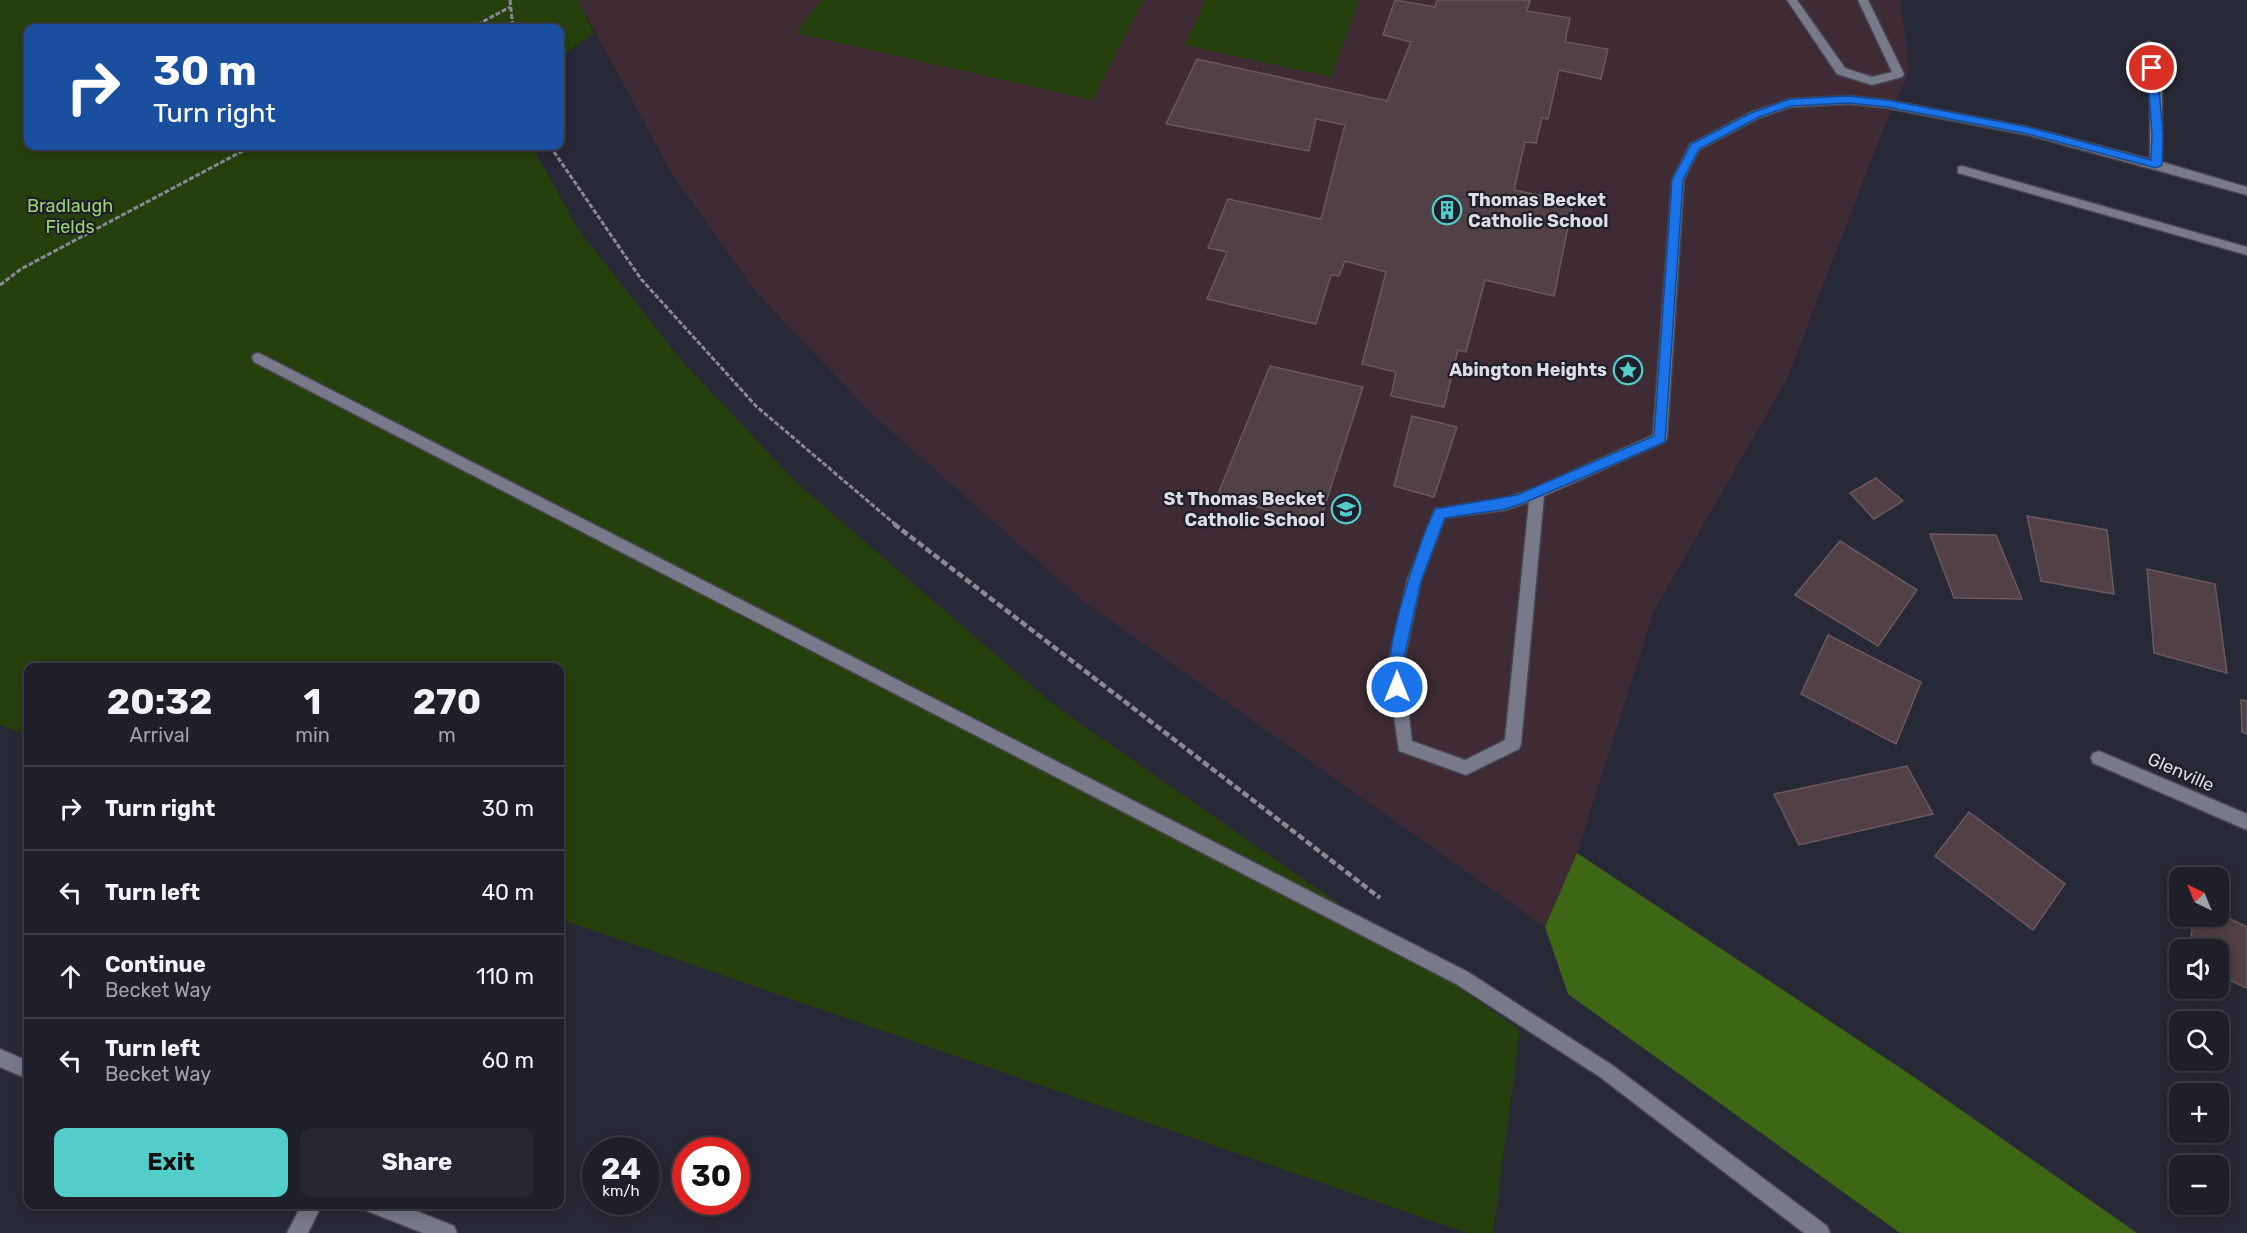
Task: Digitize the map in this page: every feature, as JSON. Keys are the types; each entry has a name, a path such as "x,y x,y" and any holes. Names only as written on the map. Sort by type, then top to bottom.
{"street":[{"path":"1792,0 1841,71 1872,81 1898,74 1863,0"},
{"path":"2149,44 2156,91 2156,165"},
{"path":"1872,81 1887,104"},
{"path":"1537,493 1513,744 1466,768 1405,746 1395,667 1414,581 1440,513 1506,504 1537,493 1660,438 1678,180 1694,147 1755,115 1790,103 1849,100 1887,104 2028,131 2247,191"},
{"path":"1962,170 2247,251"},
{"path":"259,358 1462,978 1606,1071 1820,1233"},
{"name":"Glenville","path":"2100,758 2247,822"},
{"path":"0,1058 24,1068"},
{"path":"297,1233 310,1209"},
{"path":"387,1209 447,1233"}],"path":[{"path":"510,0 512,24"},
{"path":"478,24 510,7"},
{"path":"0,285 21,270 245,150"},
{"path":"553,150 641,279 756,406 870,505 1001,609 1389,905"}],"shaded area":[{"name":"St Thomas Becket Catholic School","path":"578,0 1901,0 1909,72 1883,130 1787,379 1654,611 1577,853 1545,927 1083,601 874,416 756,292 672,174"}],"green space":[{"name":"Bradlaugh Fields","path":"0,0 578,0 594,33 564,54 564,24 24,24 24,150 534,150 578,229 681,360 798,484 1054,705 1520,1030 1493,1233 1467,1233 564,920 564,663 24,663 24,734 0,725"},
{"path":"821,0 1144,0 1092,100 796,33"},
{"path":"1206,0 1359,0 1331,77 1184,45"},
{"path":"1577,853 1911,1075 2137,1233 1900,1233 1568,994 1545,927"}],"building":[{"name":"Thomas Becket Catholic School","path":"1395,0 1435,7 1437,0 1530,0 1527,11 1570,18 1565,42 1608,49 1601,79 1559,70 1548,119 1542,118 1536,143 1525,142 1514,190 1573,202 1554,296 1485,280 1466,352 1458,350 1444,407 1391,396 1396,372 1362,364 1386,272 1345,261 1339,276 1331,275 1316,324 1207,299 1227,252 1208,248 1228,199 1321,219 1345,125 1316,119 1309,151 1166,124 1197,59 1387,101 1411,42 1383,35"},
{"path":"1270,366 1363,387 1318,527 1218,494"},
{"path":"1412,416 1457,427 1434,497 1394,486"},
{"path":"1876,478 1903,501 1874,519 1850,493"},
{"path":"2027,516 2107,530 2114,594 2041,581"},
{"path":"1930,534 1996,535 2022,599 1954,598"},
{"path":"1840,541 1917,590 1878,646 1795,595"},
{"path":"2147,569 2215,584 2227,673 2154,653"},
{"path":"1828,635 1921,682 1896,744 1801,694"},
{"path":"2241,700 2247,701 2247,734 2242,732"},
{"path":"1907,766 1933,814 1799,845 1774,794"},
{"path":"1969,812 2065,884 2033,930 1935,856"},
{"path":"2229,918 2247,927 2247,988 2229,980 2229,939 2191,939 2192,927 2229,927"}],"place":[{"name":"Thomas Becket Catholic School","path":"1447,210"},
{"name":"Abington Heights","path":"1628,370"},
{"name":"St Thomas Becket Catholic School","path":"1346,509"}],"route":[{"path":"1397,687 1395,667 1414,581 1440,513 1506,504 1522,499 1660,438 1678,180 1694,147 1755,115 1790,103 1849,100 1887,104 2028,131 2156,165 2158,134 2156,91 2152,68"}]}
